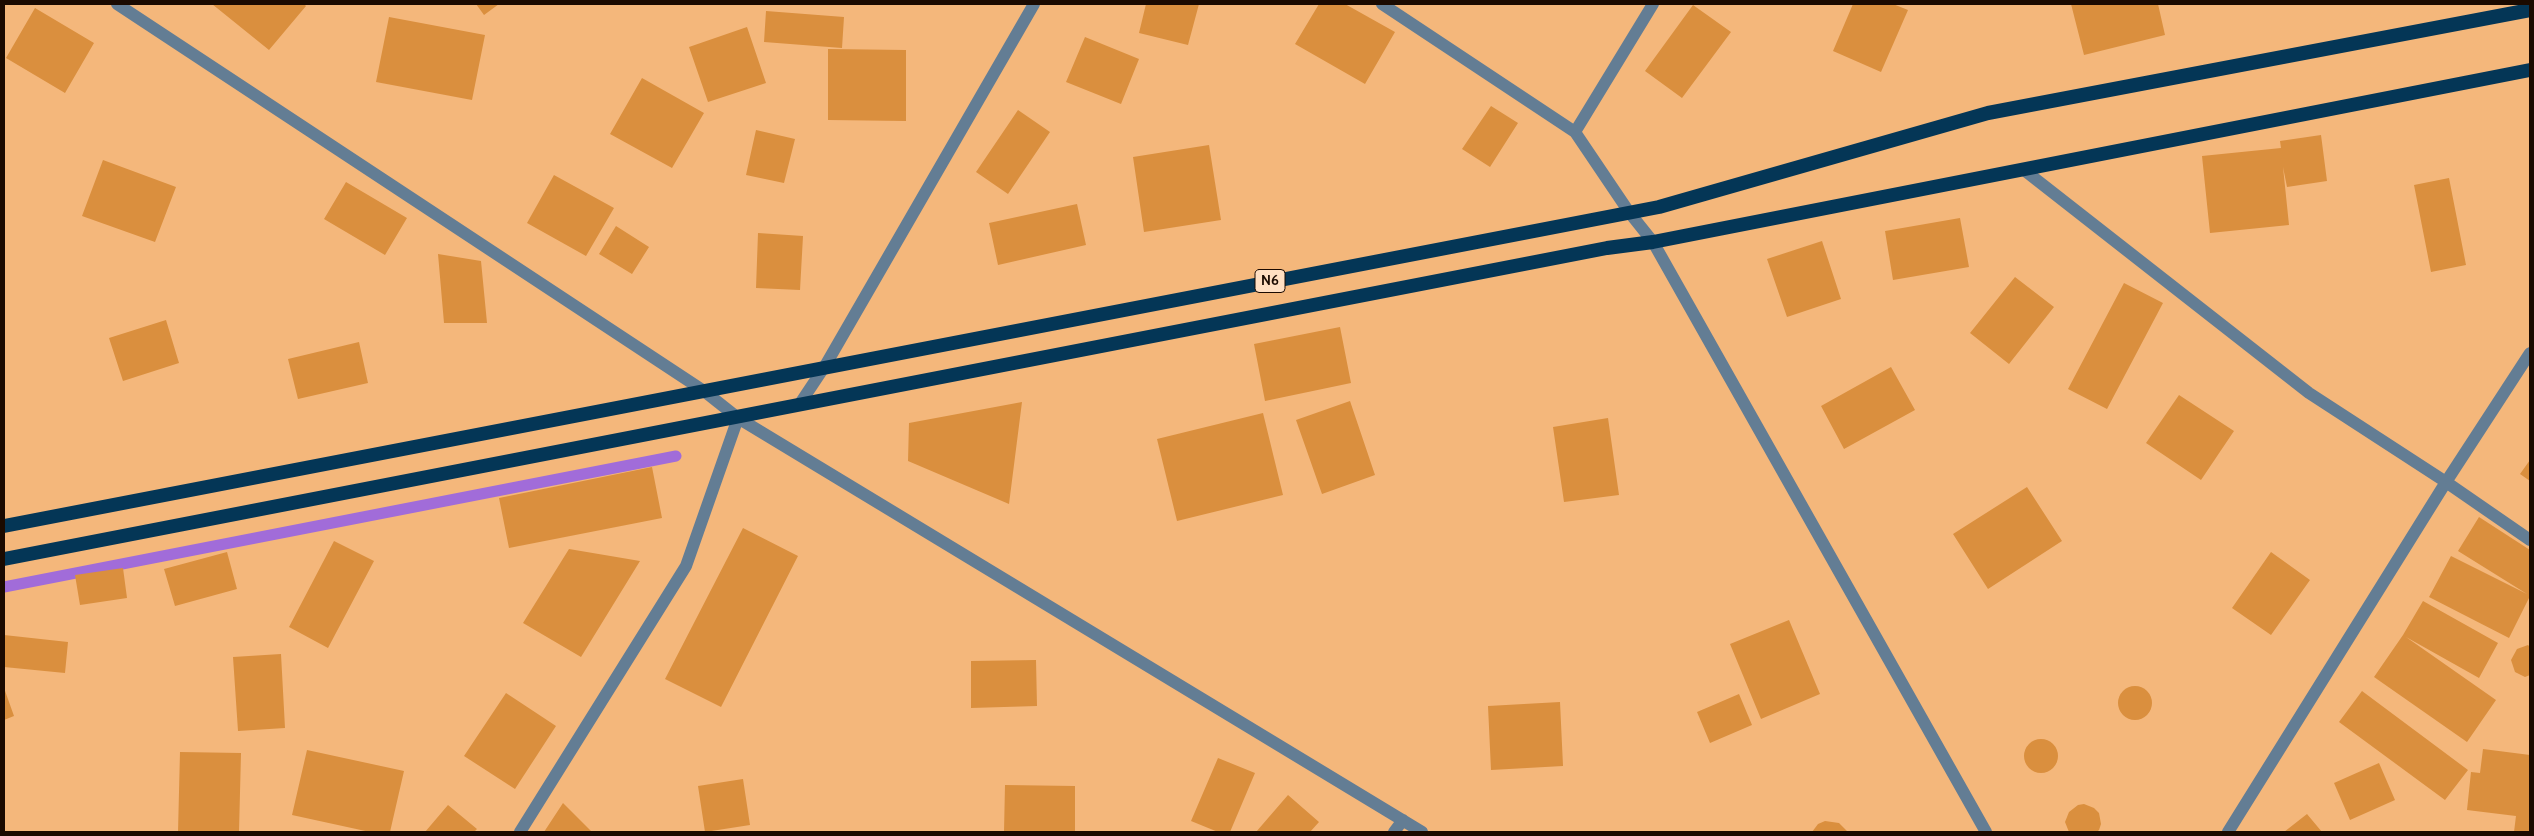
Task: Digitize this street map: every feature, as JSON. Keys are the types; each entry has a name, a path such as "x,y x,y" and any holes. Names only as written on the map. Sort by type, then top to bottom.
{"highway":[{"name":"N6","path":"4,526 704,392 825,366 1659,207 1988,113 2530,10"},
{"name":"N6","path":"4,559 1607,248 1653,242 2530,70"}],"street":[{"path":"117,4 704,392 738,418 1422,832"},
{"path":"799,405 825,366 1034,4"},
{"path":"1382,4 1575,132 1629,212 1653,242 1986,832"},
{"path":"1575,132 1653,4"},
{"path":"2024,170 2309,393 2446,482 2530,540"},
{"path":"2228,832 2446,482 2530,353"},
{"path":"520,832 686,566 738,418"},
{"path":"1394,832 1403,820"}],"building":[{"path":"212,4 304,4 306,6 269,50"},
{"path":"476,4 499,4 484,15"},
{"path":"1146,4 1199,4 1188,45 1139,33"},
{"path":"1319,4 1345,4 1395,32 1365,84 1295,44"},
{"path":"1853,4 1893,4 1908,10 1881,72 1833,51"},
{"path":"2071,4 2158,4 2165,35 2084,55"},
{"path":"1693,5 1731,32 1682,98 1645,71"},
{"path":"35,8 94,43 65,93 6,58"},
{"path":"766,11 844,17 842,48 764,42"},
{"path":"389,17 485,35 472,100 376,82"},
{"path":"747,27 766,83 708,102 689,47"},
{"path":"1085,37 1139,59 1121,104 1066,82"},
{"path":"828,49 906,50 906,121 828,120"},
{"path":"642,78 704,113 672,168 610,134"},
{"path":"1491,106 1518,123 1490,167 1462,149"},
{"path":"1018,110 1050,132 1008,194 976,172"},
{"path":"756,130 795,139 784,183 746,175"},
{"path":"2321,135 2327,181 2287,187 2283,167 2289,225 2210,233 2202,156 2281,148 2280,141"},
{"path":"1209,145 1221,220 1144,232 1133,157"},
{"path":"103,160 176,187 155,242 82,216"},
{"path":"554,175 614,208 586,256 527,223"},
{"path":"2449,178 2466,265 2431,272 2414,185"},
{"path":"346,182 407,218 385,255 324,219"},
{"path":"1077,204 1086,245 998,265 989,223"},
{"path":"1960,218 1969,267 1893,280 1885,231"},
{"path":"616,226 649,247 632,274 599,254"},
{"path":"758,233 803,236 800,290 756,288"},
{"path":"1822,241 1841,299 1787,317 1767,259"},
{"path":"438,254 481,261 487,323 444,323"},
{"path":"2015,277 2054,307 2009,364 1970,333"},
{"path":"2124,283 2163,303 2107,409 2068,389"},
{"path":"166,320 179,363 123,381 109,338"},
{"path":"1340,327 1351,383 1265,401 1254,344"},
{"path":"359,342 368,383 298,399 288,359"},
{"path":"1891,367 1915,410 1844,449 1821,406"},
{"path":"2179,395 2234,431 2201,480 2146,443"},
{"path":"1350,401 1375,475 1322,494 1296,420"},
{"path":"1022,402 1009,504 908,461 909,423"},
{"path":"1263,413 1283,495 1177,521 1157,439"},
{"path":"1608,418 1619,495 1564,502 1553,427"},
{"path":"2530,460 2530,481 2520,474"},
{"path":"652,467 662,518 509,548 499,498"},
{"path":"2027,487 2062,541 1988,589 1953,534"},
{"path":"2479,517 2530,550 2530,596 2509,638 2429,597 2451,556 2527,594 2458,551"},
{"path":"743,528 798,556 721,707 665,679"},
{"path":"334,541 374,561 328,648 289,627"},
{"path":"569,549 640,561 581,657 523,623"},
{"path":"227,552 237,589 175,606 164,569"},
{"path":"2271,552 2310,580 2271,635 2232,608"},
{"path":"123,568 127,598 80,605 75,575"},
{"path":"2423,601 2498,643 2479,678 2406,637 2496,700 2467,742 2374,677 2403,635"},
{"path":"1789,620 1820,694 1761,719 1730,644"},
{"path":"4,635 68,642 65,673 4,667"},
{"path":"2528,645 2530,647 2530,675 2525,677 2515,672 2511,660 2517,649"},
{"path":"281,654 285,728 238,731 233,657"},
{"path":"1036,660 1037,706 971,708 971,661"},
{"path":"2135,686 2147,691 2152,703 2147,715 2135,720 2123,715 2118,703 2123,691"},
{"path":"4,688 14,716 4,720"},
{"path":"2362,691 2468,770 2445,800 2339,722"},
{"path":"506,693 556,726 515,789 464,756"},
{"path":"1739,694 1752,725 1710,743 1697,712"},
{"path":"1560,702 1563,766 1491,770 1488,706"},
{"path":"2041,739 2048,740 2053,744 2057,749 2057,763 2053,768 2048,772 2041,773 2034,772 2029,768 2025,763 2024,756 2025,749 2029,744 2034,740"},
{"path":"2483,749 2530,755 2530,832 2514,832 2516,816 2467,810 2471,772 2480,773"},
{"path":"307,750 404,771 390,832 370,832 292,815"},
{"path":"180,752 241,753 239,832 178,832"},
{"path":"1218,758 1255,773 1230,832 1218,832 1191,821"},
{"path":"2379,763 2395,800 2350,820 2334,783"},
{"path":"743,779 750,825 705,832 698,786"},
{"path":"1005,785 1075,786 1075,832 1004,832"},
{"path":"1288,795 1319,822 1310,832 1256,832"},
{"path":"563,803 592,832 544,832"},
{"path":"2084,804 2094,808 2099,813 2101,824 2099,830 2097,832 2069,832 2065,822 2069,812 2078,805"},
{"path":"448,805 477,829 474,832 425,832"},
{"path":"2307,814 2322,832 2284,832"},
{"path":"1825,821 1839,823 1848,832 1812,832 1818,824"}],"waterway":[{"path":"4,587 676,456"}]}
